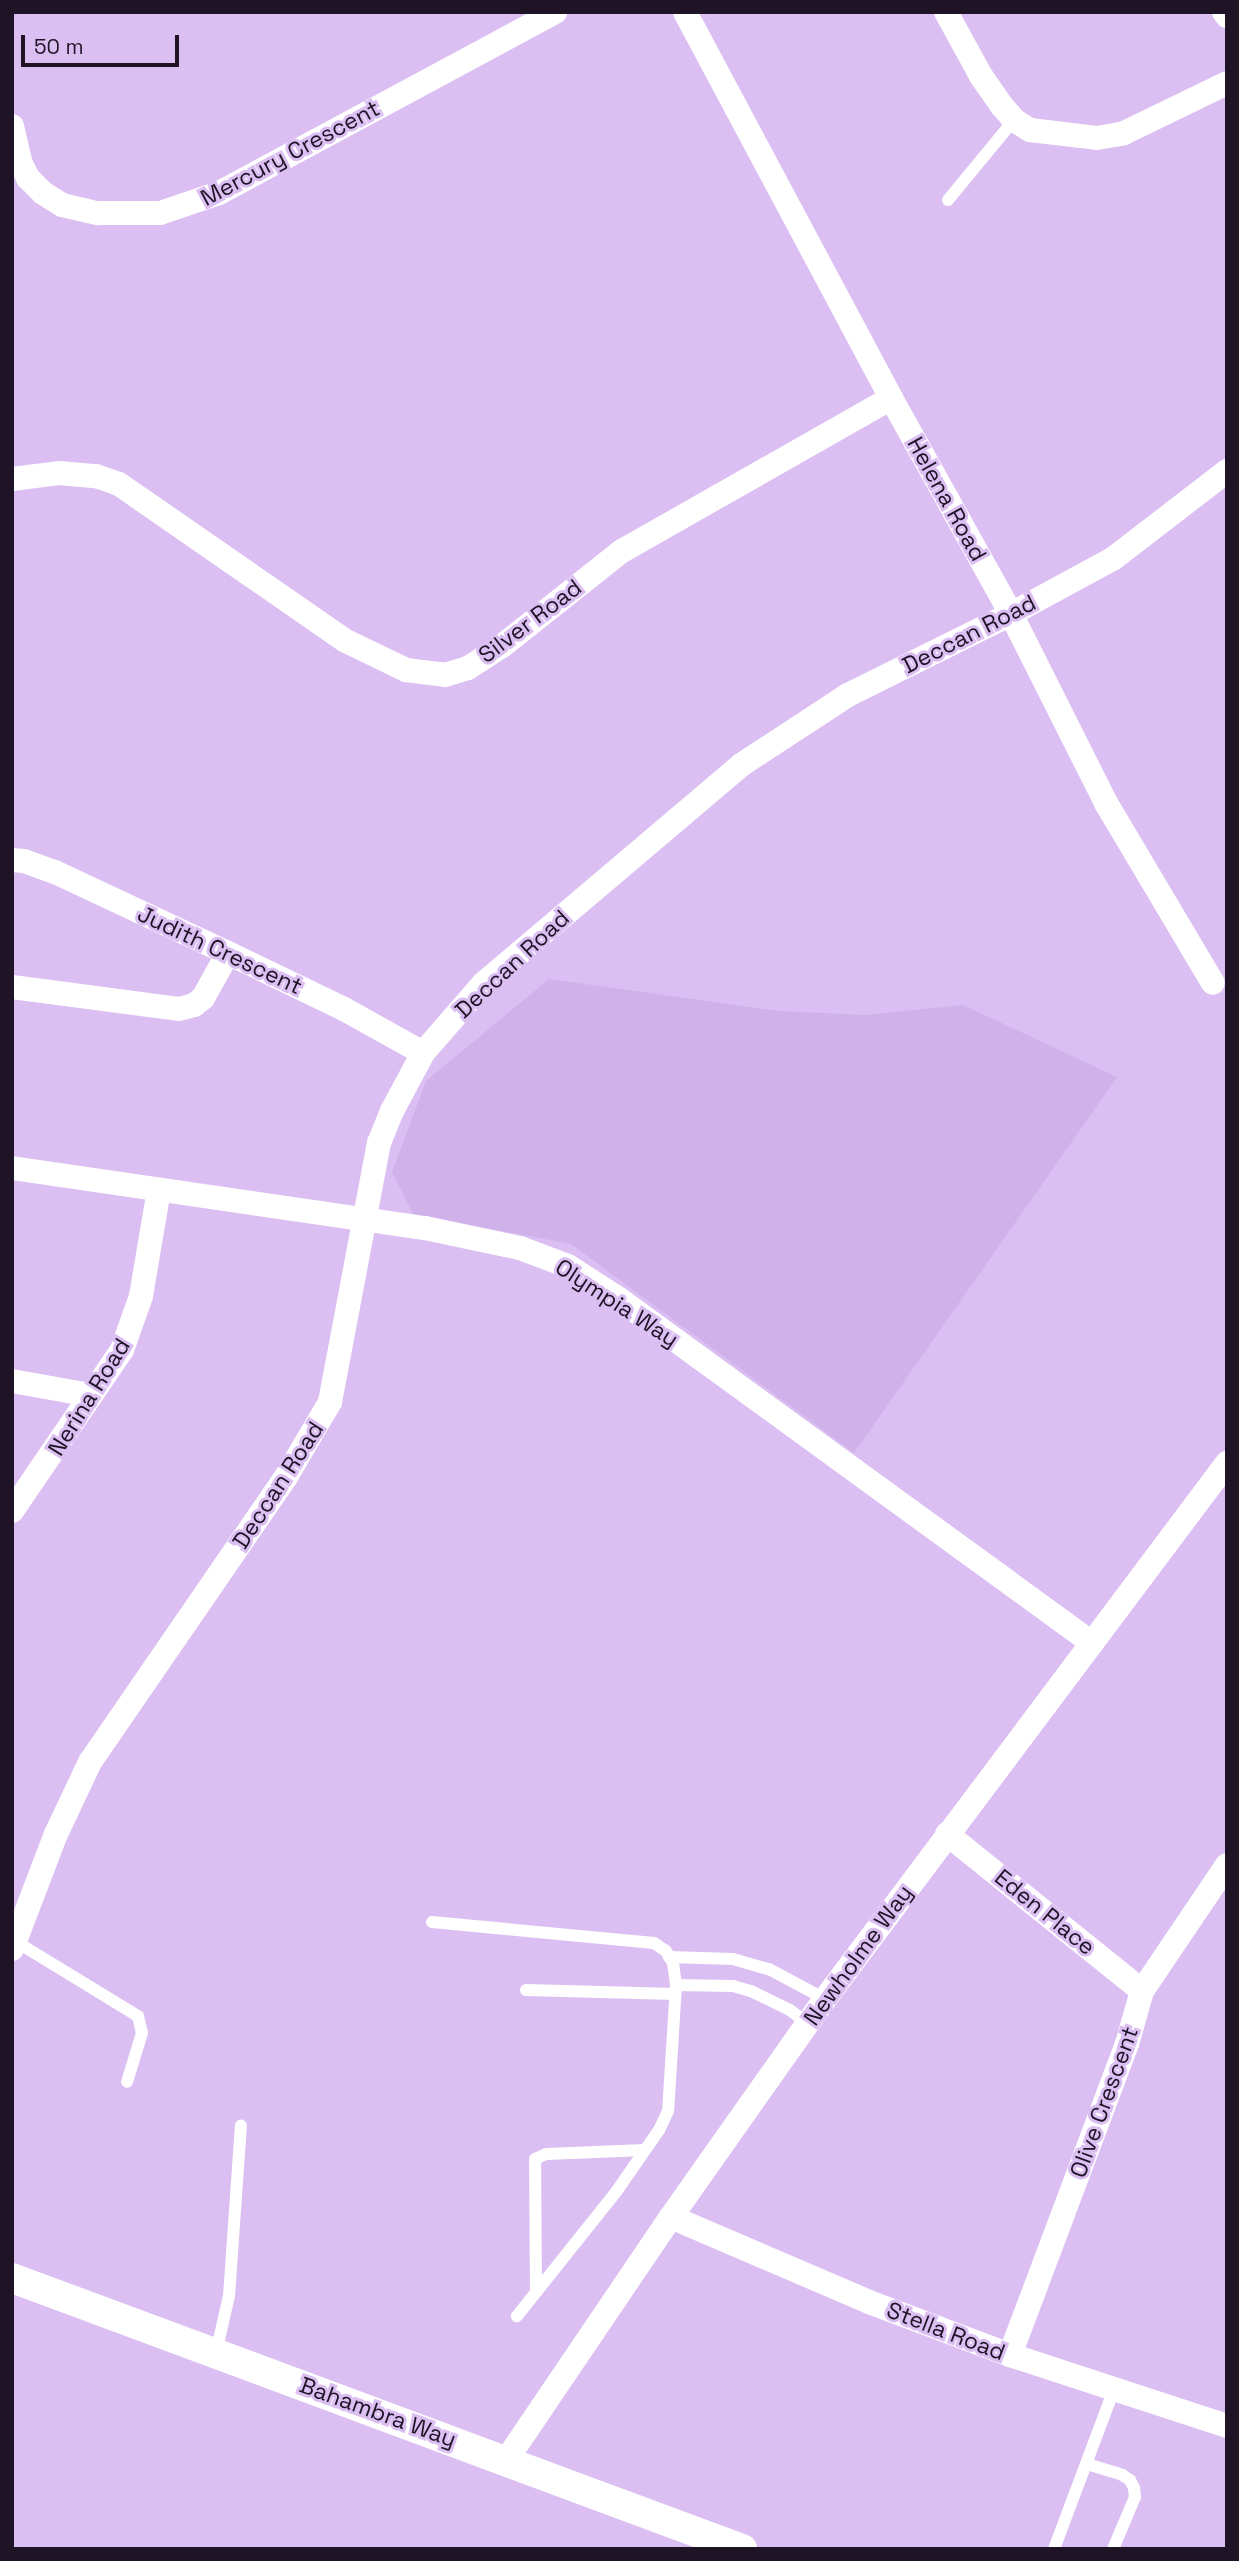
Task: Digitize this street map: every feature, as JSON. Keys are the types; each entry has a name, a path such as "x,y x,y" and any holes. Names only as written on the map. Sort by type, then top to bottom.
{"street":[{"name":"Mercury Crescent","path":"12,126 21,164 28,178 43,193 62,205 98,213 160,213 219,193 555,12"},
{"name":"Helena Road","path":"685,12 891,398 1011,614 1106,803 1213,984"},
{"path":"946,12 981,76 1014,120 1030,130 1054,135 1097,138 1124,133 1227,83"},
{"name":"Silver Road","path":"12,479 59,473 96,476 119,484 346,640 407,670 445,675 468,667 502,646 622,551 891,398"},
{"name":"Deccan Road","path":"14,1945 57,1834 90,1762 286,1477 330,1402 380,1143 392,1111 423,1053 483,984 682,812 789,731 848,695 1011,614 1114,558 1227,471"},
{"name":"Judith Crescent","path":"12,860 24,861 55,872 228,953 344,1009 423,1053"},
{"path":"12,987 179,1009 194,1005 202,998 228,953"},
{"name":"Olympia Way","path":"12,1168 481,1238 568,1266 619,1299 1092,1643"},
{"name":"Nerina Road","path":"12,1511 55,1452 90,1395 111,1369 131,1328 141,1296 159,1190"},
{"path":"12,1381 90,1395"},
{"name":"Newholme Way","path":"507,2459 671,2217 825,2000 1227,1463"},
{"name":"Eden Place","path":"947,1834 1142,1991"},
{"name":"Olive Crescent","path":"1010,2355 1127,2044 1142,1991 1227,1865"},
{"name":"Stella Road","path":"671,2217 869,2302 1010,2355 1227,2426"},
{"name":"Bahambra Way","path":"12,2278 507,2459 742,2549"}],"lane":[{"path":"948,200 1014,120"},
{"path":"432,1922 654,1943 669,1957 675,1990 668,2111 645,2150 517,2316"},
{"path":"14,1945 138,2016 142,2033 127,2082"},
{"path":"669,1957 733,1959 769,1969 825,2000"},
{"path":"526,1990 675,1990 733,1986 751,1991 790,2010 808,2024"},
{"path":"216,2353 229,2296 241,2125"},
{"path":"536,2292 535,2159 546,2154 645,2150"},
{"path":"1054,2549 1114,2389"},
{"path":"1087,2463 1130,2480 1134,2488 1135,2497 1113,2549"}],"shaded area":[{"path":"549,979 778,1011 865,1015 963,1005 1117,1077 854,1453 571,1244 413,1214 392,1172 426,1081"}]}
